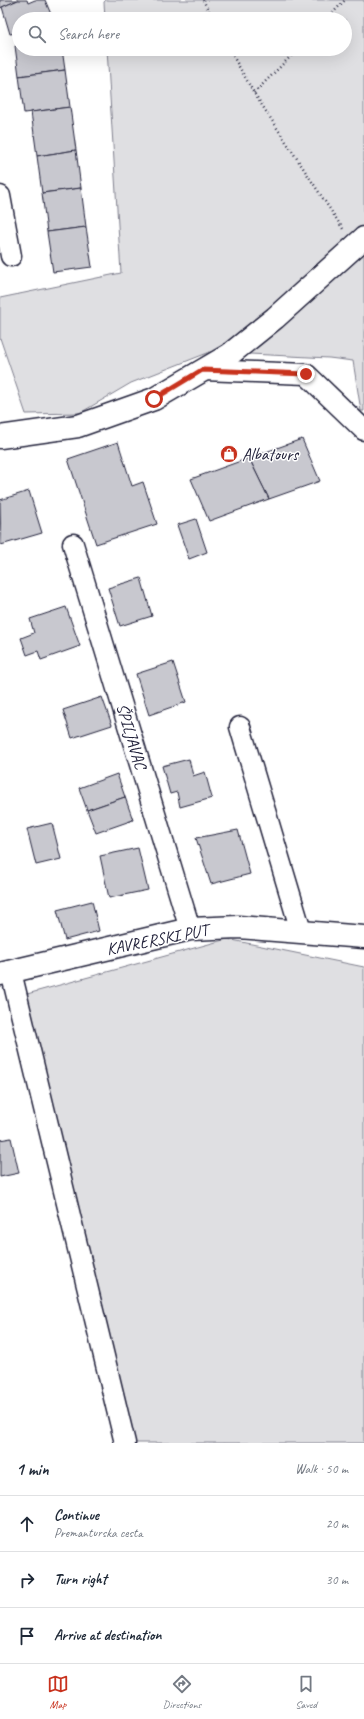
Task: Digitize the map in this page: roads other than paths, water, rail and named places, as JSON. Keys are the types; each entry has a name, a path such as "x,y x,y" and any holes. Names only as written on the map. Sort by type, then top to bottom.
{"main road":[{"path":"0,437 78,426 154,399 229,355 275,318 359,242"},
{"name":"KAVRERSKI PUT","path":"6,973 190,929 238,927 364,937"}],"street":[{"path":"0,196 11,256"},
{"path":"202,370 306,374 364,430"},
{"name":"ŠPILJAVAC","path":"73,544 190,929"},
{"path":"240,727 301,932"},
{"path":"6,973 125,1443"}],"place":[{"name":"Albatours","path":"229,454"}]}
